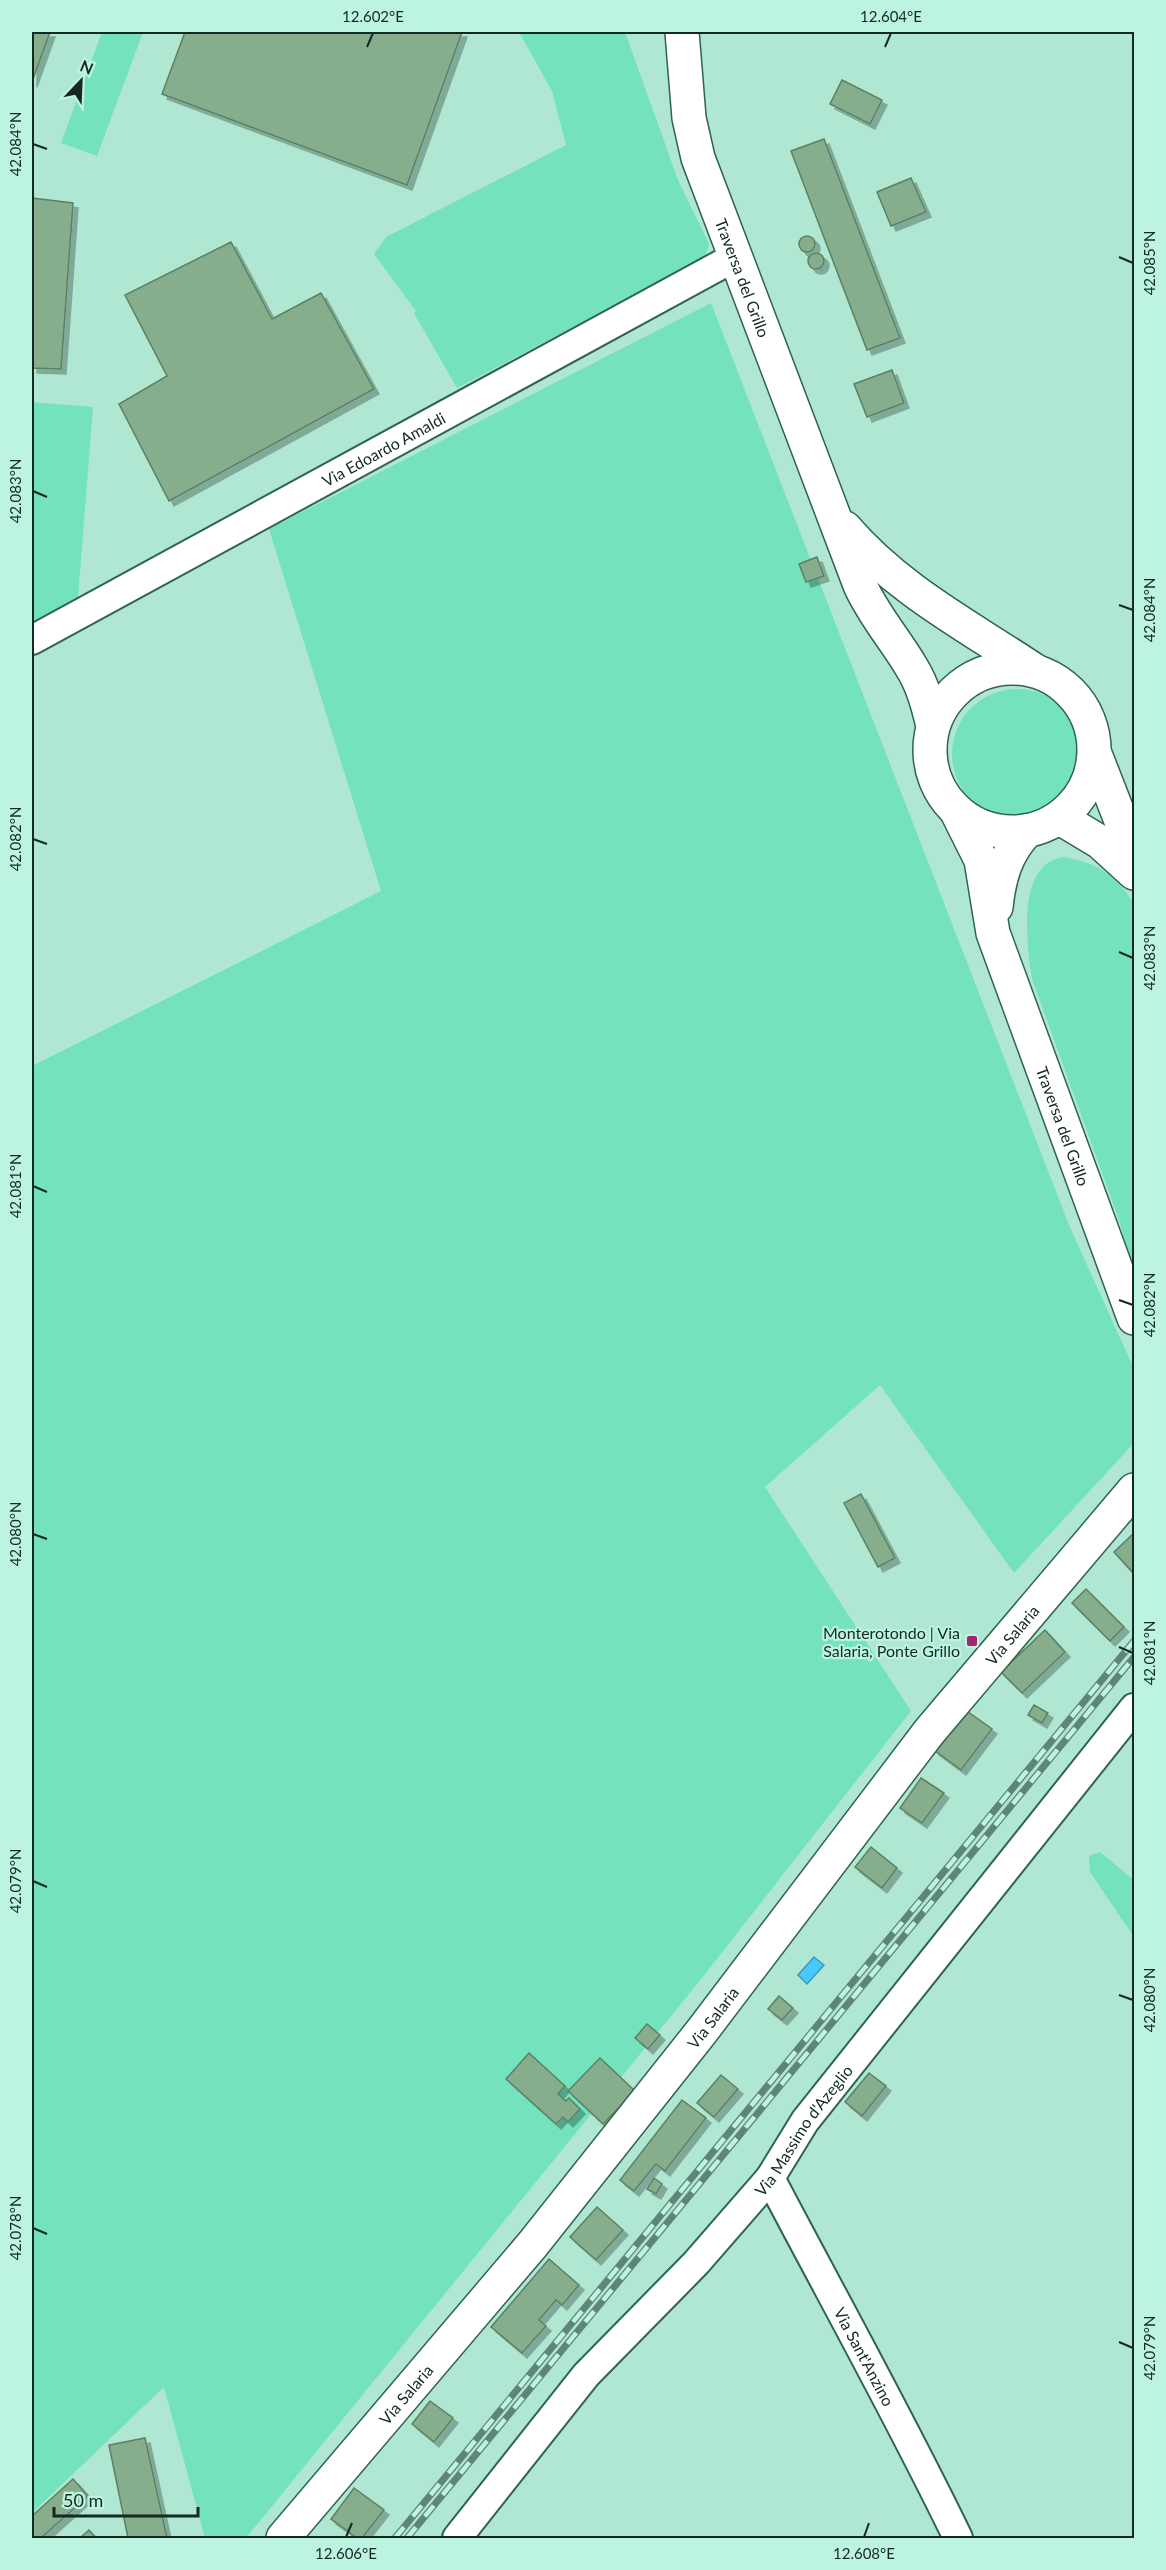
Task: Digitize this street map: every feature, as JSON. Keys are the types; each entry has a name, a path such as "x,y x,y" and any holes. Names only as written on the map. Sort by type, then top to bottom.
{"main road":[{"name":"Traversa del Grillo","path":"685,39 689,118 696,148 735,257 867,600 881,625 912,668 927,701 933,726"},
{"name":"Traversa del Grillo","path":"835,515 879,564 905,586 1034,670"},
{"path":"1095,754 1090,779 1082,793 1060,818 1028,831 1002,832 978,825 957,812 942,794 932,772 929,749 933,726 944,703 968,680 983,672 1008,667 1034,670 1059,681 1080,701 1092,726 1095,754 1134,854"},
{"name":"Traversa del Grillo","path":"957,812 981,861 993,933 1134,1318"},
{"path":"1060,818 1100,842 1134,873"},
{"name":"Traversa del Grillo","path":"993,933 1004,867 1017,842 1028,831"},
{"name":"Via Salaria","path":"283,2538 533,2244 702,2031 929,1732 1134,1490"}],"street":[{"name":"Via Edoardo Amaldi","path":"32,640 735,257"},
{"name":"Via Massimo d'Azeglio","path":"457,2538 580,2382 696,2263 770,2178 805,2121 1134,1708"},
{"name":"Via Sant'Anzino","path":"770,2178 823,2281 885,2390 958,2538"}],"green space":[{"path":"102,32 143,32 97,156 61,143"},
{"path":"519,32 625,32 678,180 709,244 705,258 457,388 414,313 416,311 374,254 386,237 566,145 552,91"},
{"path":"711,303 1069,1225 1134,1369 1134,1443 1014,1573 880,1385 765,1487 911,1711 702,1978 246,2538 205,2538 164,2387 32,2513 32,1066 381,891 269,529"},
{"path":"32,402 93,407 78,597 32,622"},
{"path":"1017,689 1042,694 1063,708 1077,729 1082,754 1077,779 1063,800 1042,814 1017,819 992,814 971,800 957,779 952,754 957,729 971,708 992,694"},
{"path":"1064,857 1104,871 1119,884 1134,903 1134,1272 1118,1217 1032,979 1027,927 1031,889 1038,874 1048,863"},
{"path":"1100,1852 1134,1880 1134,1937 1090,1872 1089,1856"}],"water":[{"path":"814,1957 824,1965 807,1984 798,1975"}],"building":[{"path":"32,32 50,32 32,82"},
{"path":"185,32 462,32 407,185 162,94"},
{"path":"842,80 882,100 870,124 830,104"},
{"path":"824,139 900,338 867,350 791,151"},
{"path":"911,178 926,212 891,226 877,192"},
{"path":"32,198 73,203 61,369 32,368"},
{"path":"804,236 810,236 815,244 813,250 804,252 799,247 799,241"},
{"path":"231,242 272,319 321,293 374,389 169,501 119,404 167,376 125,295"},
{"path":"813,253 819,253 824,261 822,267 813,269 808,264 808,258"},
{"path":"892,370 904,403 867,417 854,384"},
{"path":"817,557 824,576 806,582 799,564"},
{"path":"861,1494 895,1558 878,1567 844,1503"},
{"path":"1134,1533 1134,1574 1114,1552"},
{"path":"1086,1589 1124,1627 1110,1641 1072,1603"},
{"path":"1045,1630 1065,1652 1022,1693 1001,1672"},
{"path":"1034,1705 1048,1713 1042,1723 1028,1715"},
{"path":"964,1709 992,1729 961,1770 934,1750"},
{"path":"921,1778 944,1793 922,1823 900,1808"},
{"path":"871,1847 897,1868 882,1888 855,1867"},
{"path":"779,1996 793,2008 782,2020 768,2009"},
{"path":"647,2024 660,2035 648,2049 635,2038"},
{"path":"529,2053 565,2086 558,2094 566,2101 569,2098 580,2109 568,2122 563,2117 556,2124 506,2079"},
{"path":"600,2058 635,2091 603,2124 568,2091"},
{"path":"869,2073 886,2086 862,2116 845,2102"},
{"path":"721,2075 738,2089 714,2117 697,2103"},
{"path":"682,2100 706,2118 665,2171 656,2164 634,2191 620,2180"},
{"path":"654,2178 662,2184 656,2194 647,2189"},
{"path":"597,2207 623,2230 596,2260 570,2237"},
{"path":"549,2259 579,2285 562,2305 556,2300 539,2320 546,2326 522,2353 491,2327"},
{"path":"430,2401 453,2418 434,2442 412,2424"},
{"path":"145,2438 167,2538 128,2538 109,2445"},
{"path":"73,2479 88,2496 41,2538 32,2538 32,2516"},
{"path":"354,2488 384,2510 362,2538 357,2538 331,2519"},
{"path":"89,2530 96,2538 80,2538"}],"railway":[{"path":"395,2538 1134,1641"},
{"path":"407,2538 1134,1657"}],"place":[{"name":"Monterotondo | Via Salaria, Ponte Grillo","path":"972,1641"}]}
